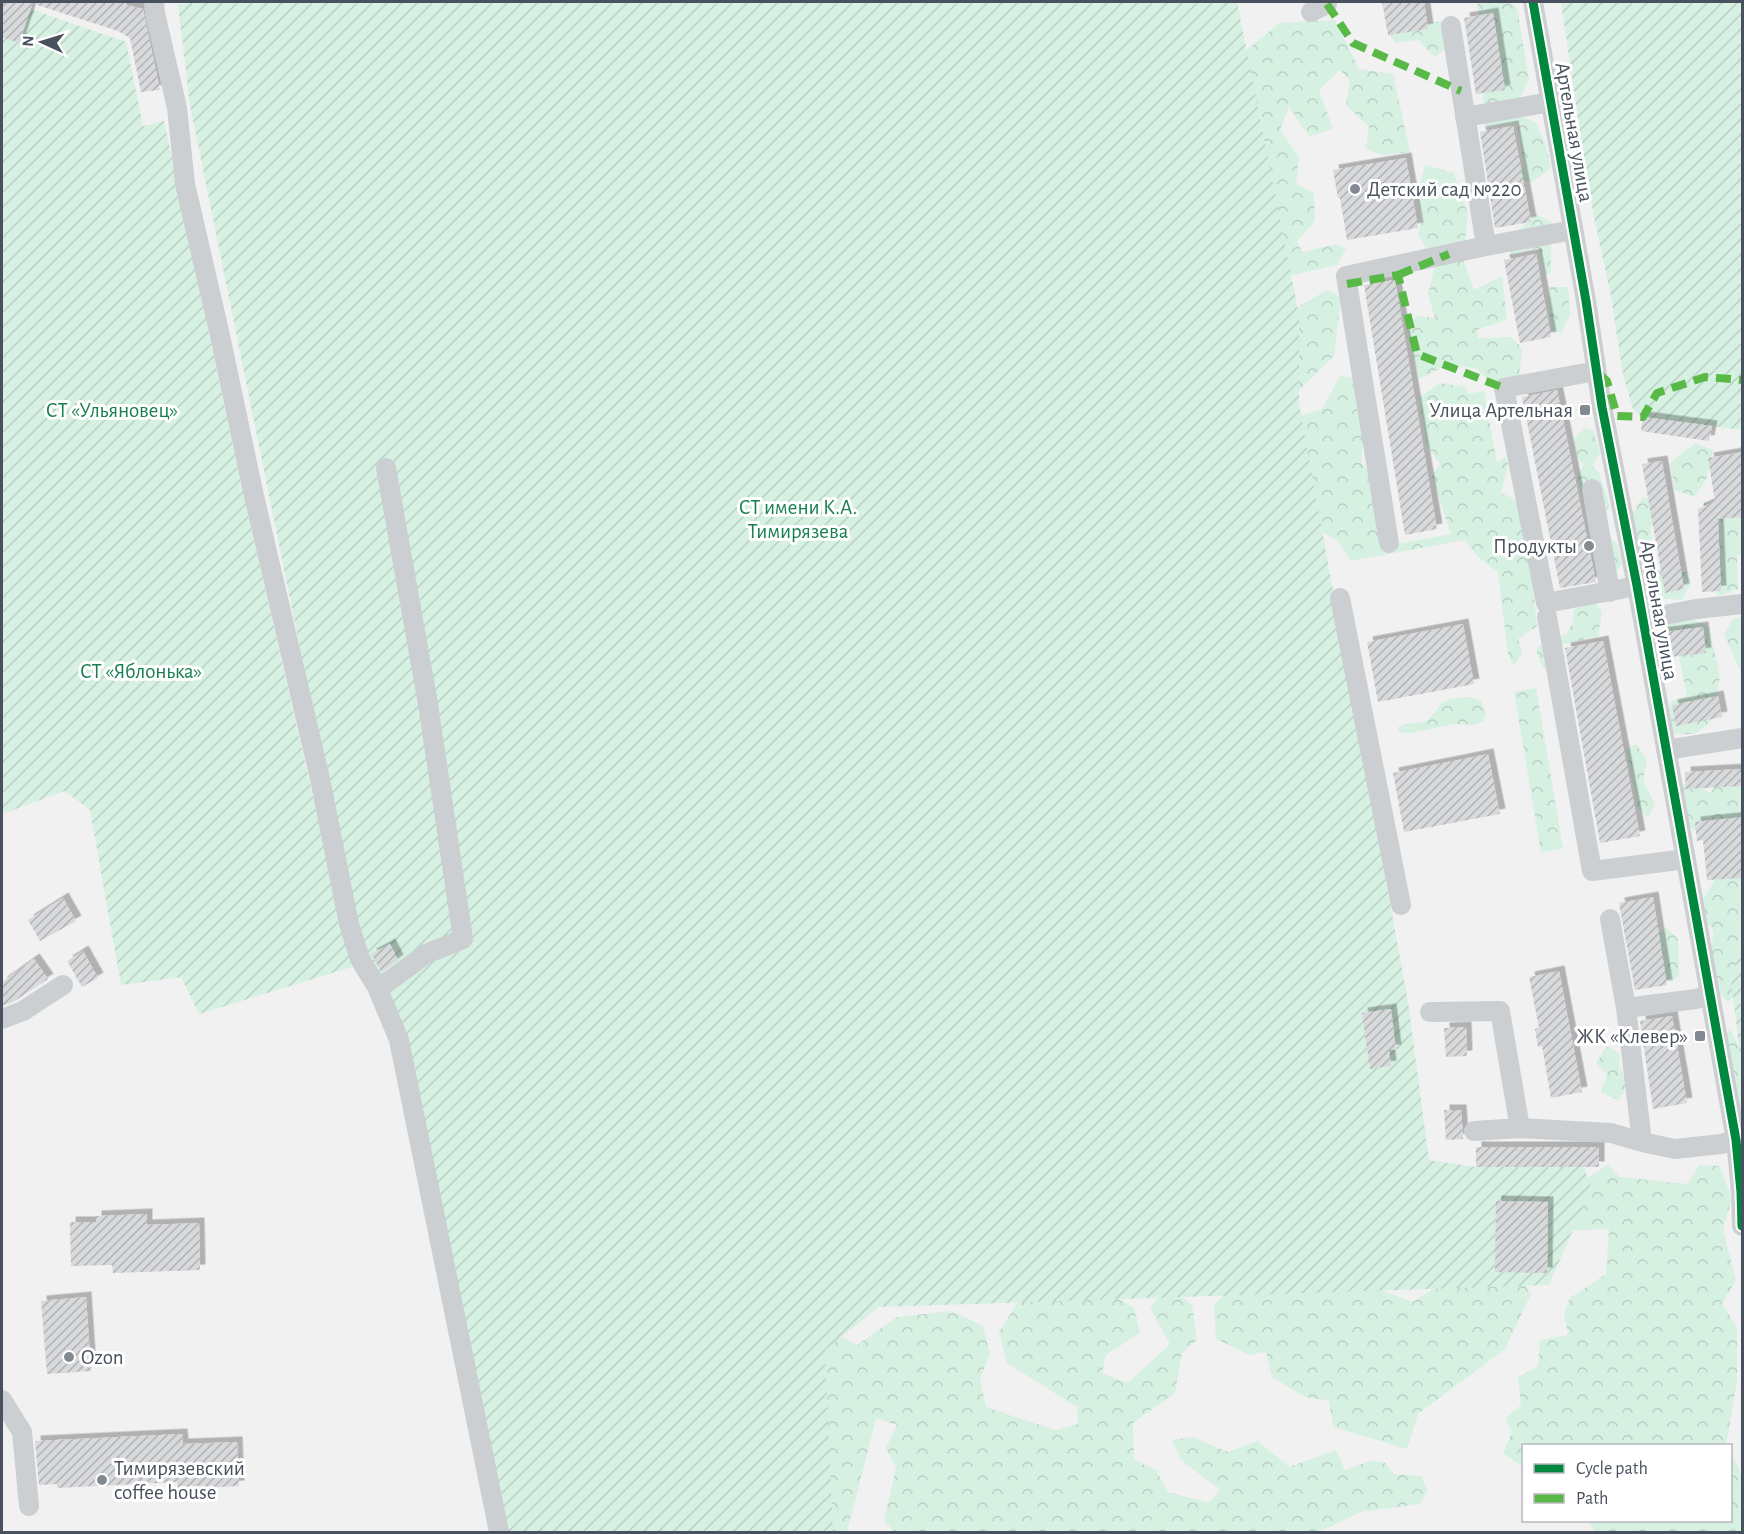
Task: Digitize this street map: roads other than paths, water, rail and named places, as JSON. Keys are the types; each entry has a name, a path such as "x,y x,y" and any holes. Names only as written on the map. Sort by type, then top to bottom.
{"street":[{"path":"154,2 177,108 185,184 317,768 349,924 360,959 377,987 399,1040 498,1533"},
{"name":"Артельная улица","path":"1533,2 1596,371 1637,586 1736,1140 1743,1226"},
{"path":"1451,26 1486,246"},
{"path":"1465,117 1551,102"},
{"path":"1389,543 1346,276 1573,230"},
{"path":"1596,371 1504,388 1546,603 1637,586"},
{"path":"377,987 385,984 426,954 463,939 428,704 387,468"},
{"path":"1592,489 1610,592"},
{"path":"1340,598 1401,905"},
{"path":"1643,620 1696,609 1743,604"},
{"path":"1547,617 1592,871 1686,859"},
{"path":"1666,750 1743,738"},
{"path":"1610,919 1626,1008 1642,1142"},
{"path":"2,1019 23,1011 63,985"},
{"path":"1626,1008 1696,999 1709,995"},
{"path":"1430,1012 1500,1011 1520,1128"},
{"path":"1474,1131 1520,1128 1611,1133 1675,1149 1736,1140"},
{"path":"2,1400 22,1432 29,1506"}],"place":[{"name":"Детский сад №220","path":"1355,189"},
{"name":"Улица Артельная","path":"1585,410"},
{"name":"Продукты","path":"1589,546"},
{"name":"ЖК «Клевер»","path":"1700,1036"},
{"name":"Ozon","path":"69,1357"},
{"name":"Тимирязевский coffee house","path":"102,1480"}],"park label":[{"name":"СТ «Ульяновец»","path":"112,410"},
{"name":"СТ имени К.А. Тимирязева","path":"798,519"},
{"name":"СТ «Яблонька»","path":"141,671"}]}
